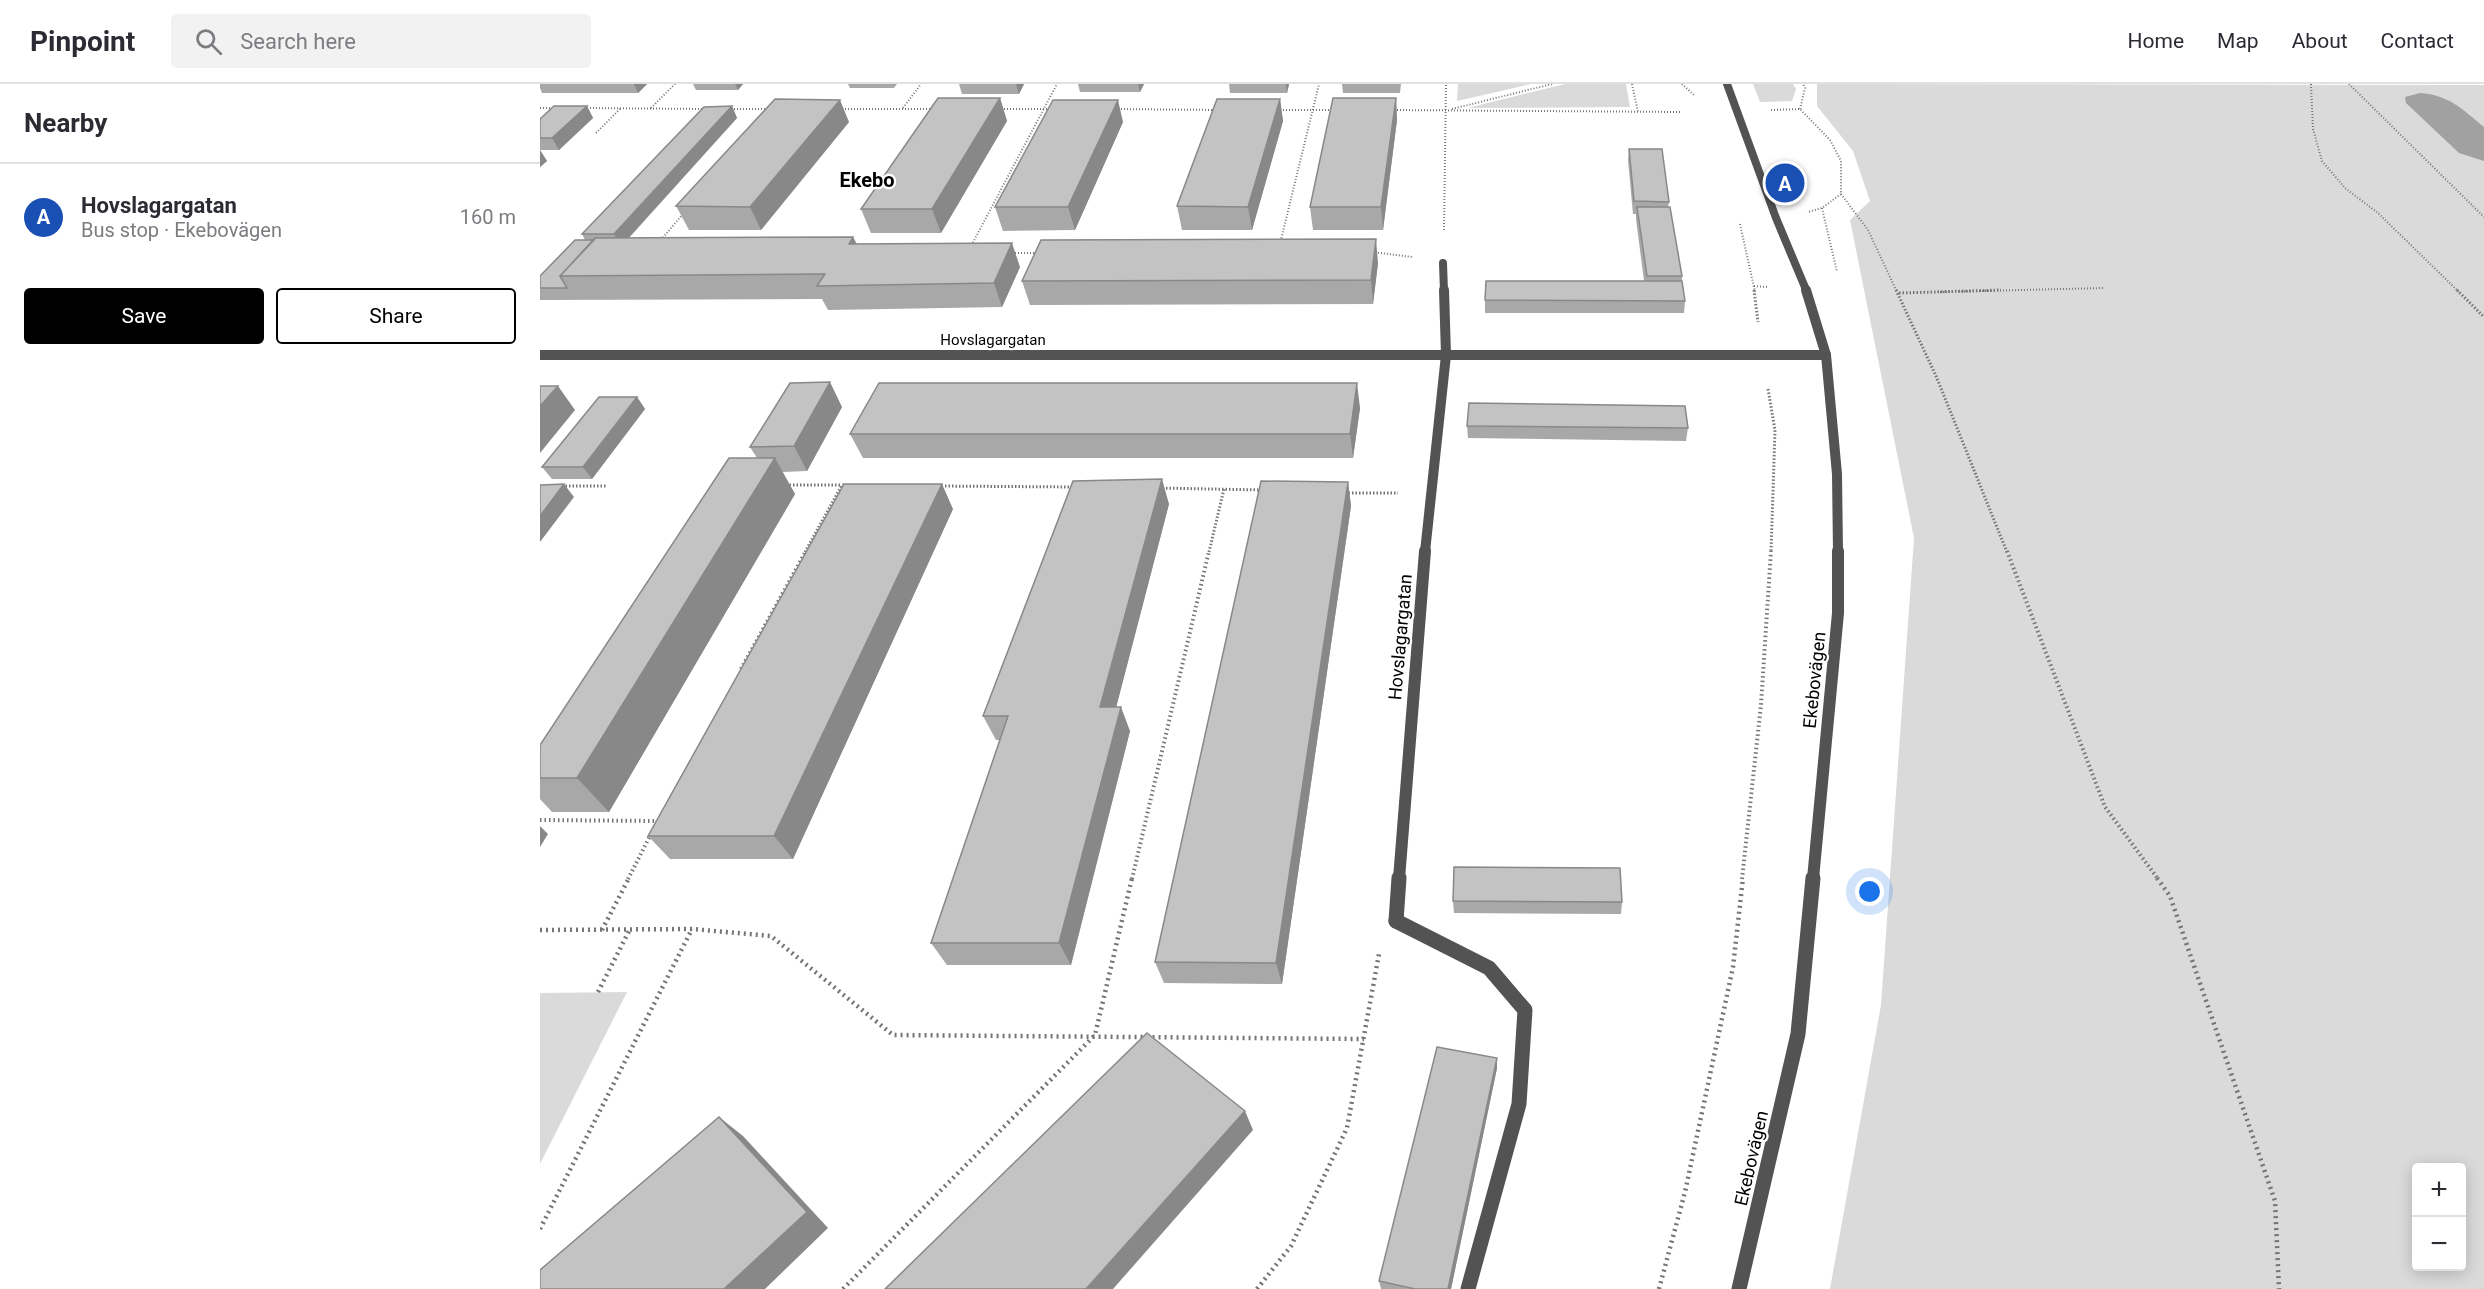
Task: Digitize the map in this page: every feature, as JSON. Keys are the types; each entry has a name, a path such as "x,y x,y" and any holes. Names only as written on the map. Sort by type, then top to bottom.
{"street":[{"name":"Ekebovägen","path":"1727,84 1776,218 1805,287 1826,356 1837,474 1837,625 1798,1034 1740,1289"},
{"name":"Hovslagargatan","path":"1396,921 1430,493 1446,356 1443,263"},
{"name":"Hovslagargatan","path":"540,355 1826,356"},
{"path":"1396,921 1489,968 1525,1010 1519,1104 1468,1289"}],"path":[{"path":"650,109 675,84"},
{"path":"903,109 921,84"},
{"path":"968,253 1057,84"},
{"path":"1278,252 1319,84"},
{"path":"1362,252 1386,252 1443,263 1446,84"},
{"path":"1445,110 1552,84"},
{"path":"1632,84 1638,112"},
{"path":"1682,84 1695,96 1700,106"},
{"path":"1800,109 1805,88 1803,84"},
{"path":"2310,84 2313,129 2322,161 2345,188 2378,213 2484,317"},
{"path":"2349,84 2484,217"},
{"path":"540,108 558,108 549,116"},
{"path":"579,108 706,109"},
{"path":"596,133 621,108"},
{"path":"728,109 773,109 765,118"},
{"path":"832,109 937,109"},
{"path":"995,109 1053,109"},
{"path":"1113,109 1219,110"},
{"path":"1762,110 1800,109 1830,140 1841,161 1841,194 1868,230 1936,375 1994,515 2105,807 2170,896 2275,1201 2279,1289"},
{"path":"1266,110 1338,110"},
{"path":"1385,110 1682,112"},
{"path":"1804,212 1822,208 1841,194"},
{"path":"658,244 688,208"},
{"path":"1659,1289 1685,1192 1734,955 1761,705 1773,523 1776,430 1762,356 1754,286 1738,218"},
{"path":"1003,253 1039,253"},
{"path":"1899,293 2103,288"},
{"path":"785,485 854,485"},
{"path":"736,679 842,485"},
{"path":"551,486 607,486"},
{"path":"938,486 1081,488"},
{"path":"1153,488 1269,490"},
{"path":"843,1289 1095,1035 1224,489"},
{"path":"1336,492 1430,493"},
{"path":"602,930 663,811"},
{"path":"540,820 657,821"},
{"path":"1257,1289 1291,1246 1347,1128 1379,952 1396,921"},
{"path":"598,992 630,929"},
{"path":"540,1229 692,929"},
{"path":"540,930 692,929 771,936 893,1035 1364,1039"}],"shaded area":[{"path":"1458,84 1531,84 1457,101"},
{"path":"1565,84 1626,84 1630,107 1467,108"},
{"path":"1753,84 1793,84 1796,89 1792,101 1760,102"},
{"path":"1817,84 2484,85 2484,1289 1830,1289 1881,1005 1914,538 1850,220 1870,201 1853,151 1817,106"},
{"path":"2420,93 2447,100 2484,127 2484,161 2459,153 2406,103 2405,97"},
{"path":"627,992 540,1164 540,993"}],"building":[{"path":"938,98 1000,98 932,209 861,209"},
{"path":"1333,98 1396,98 1381,207 1310,207"},
{"path":"775,99 840,100 750,207 676,206"},
{"path":"1217,99 1280,99 1248,207 1177,206"},
{"path":"1053,100 1118,100 1068,207 995,207"},
{"path":"554,106 587,106 552,138 540,138 540,119"},
{"path":"732,106 614,234 582,234 704,107"},
{"path":"1629,149 1662,149 1669,202 1634,201"},
{"path":"1637,207 1670,207 1682,276 1647,276"},
{"path":"853,237 849,244 1012,243 994,283 817,286 825,274 560,276 595,238"},
{"path":"1376,239 1371,280 1022,281 1041,240"},
{"path":"575,240 594,240 560,276 567,288 540,288 540,276"},
{"path":"1486,281 1682,281 1685,301 1485,300"},
{"path":"830,382 794,446 750,447 790,383"},
{"path":"879,383 1357,383 1350,434 850,434"},
{"path":"540,386 558,386 540,406"},
{"path":"599,397 637,397 583,467 542,467"},
{"path":"1469,403 1685,406 1688,428 1467,426"},
{"path":"729,458 775,458 577,778 540,778 540,745"},
{"path":"1162,479 1100,707 1121,707 1059,943 931,943 1008,716 983,716 1073,481"},
{"path":"1261,481 1348,482 1276,963 1155,962"},
{"path":"564,484 540,516 540,485"},
{"path":"844,484 942,484 774,836 648,836"},
{"path":"1454,867 1620,868 1622,902 1453,901"},
{"path":"1147,1033 1245,1111 1086,1289 885,1289"},
{"path":"1437,1047 1497,1058 1448,1289 1415,1289 1379,1281"},
{"path":"719,1117 807,1212 724,1289 540,1289 540,1270"}],"place":[{"name":"Hovslagargatan","path":"1785,183"}],"district":[{"name":"Ekebo","path":"867,180"}]}
